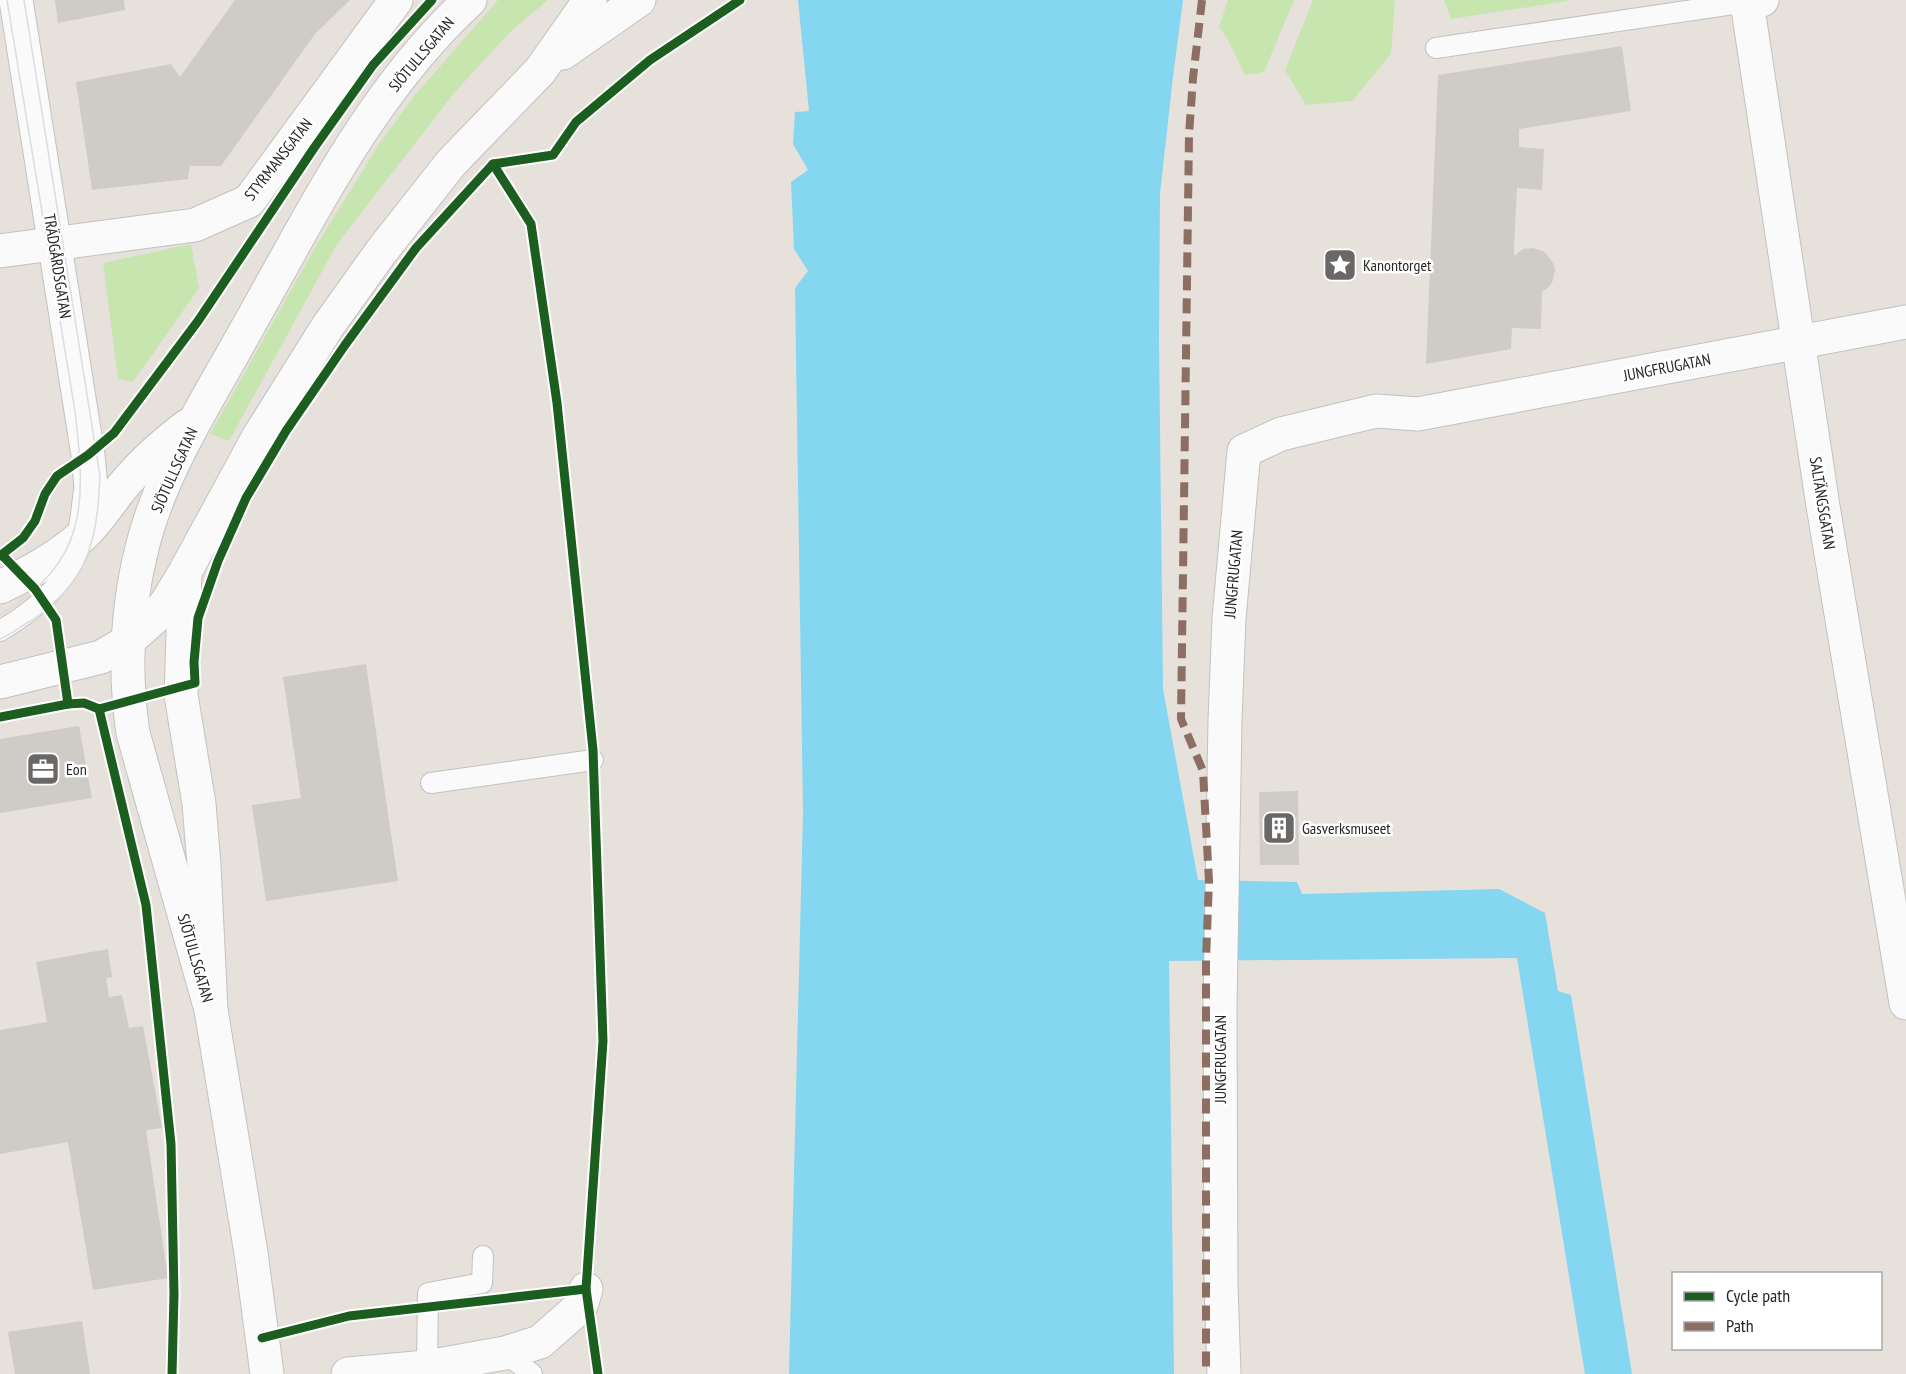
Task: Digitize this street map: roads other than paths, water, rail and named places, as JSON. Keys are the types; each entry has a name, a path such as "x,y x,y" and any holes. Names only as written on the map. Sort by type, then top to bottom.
{"street":[{"name":"TRÄDGÅRDSGATAN","path":"16,0 91,487 85,533"},
{"name":"STYRMANSGATAN","path":"0,251 195,225 249,201 396,0"},
{"name":"SJÖTULLSGATAN","path":"267,1374 251,1252 211,1010 133,733 129,700 127,642 142,544 158,499 198,417 347,150 378,105 413,61 455,13 470,0"},
{"name":"SJÖTULLSGATAN","path":"211,1010 199,804 181,695 185,572 259,436 328,326 381,252 452,163 540,71 590,0"},
{"name":"SJÖTULLSGATAN","path":"540,71 639,0"},
{"name":"SALTÄNGSGATAN","path":"1754,1 1798,343 1876,834 1906,1003"},
{"name":"JUNGFRUGATAN","path":"1224,1374 1221,1237 1222,881 1229,619 1244,451 1281,434 1376,411 1418,414 1906,322"},
{"path":"0,587 70,546 85,533 128,479 164,443 198,417"},
{"path":"0,682 101,657 127,642 153,619 167,602 185,572"},
{"path":"348,1374 427,1367 505,1353 540,1342 581,1306 586,1289"}],"lane":[{"path":"1436,48 1754,1"},
{"path":"0,631 19,620 60,583 78,555 85,533"},
{"path":"431,783 593,760"},
{"path":"427,1367 428,1293 482,1283 483,1256"},
{"path":"505,1353 532,1374"}],"water":[{"path":"798,0 1183,0 1160,194 1159,340 1163,689 1198,880 1297,882 1302,894 1499,889 1545,913 1558,991 1571,995 1632,1374 1585,1374 1517,958 1169,961 1174,1374 789,1374 803,812 795,288 808,271 794,249 791,182 808,170 793,144 795,112 809,111"}],"tram line":[{"path":"0,615 29,595 50,574 65,552 75,528 80,475 75,411 7,0"},
{"path":"0,639 32,620 51,605 78,574 92,540 99,499 100,476 24,0"}],"place":[{"name":"Kanontorget","path":"1340,265"},
{"name":"Eon","path":"43,769"},
{"name":"Gasverksmuseet","path":"1279,828"}]}
